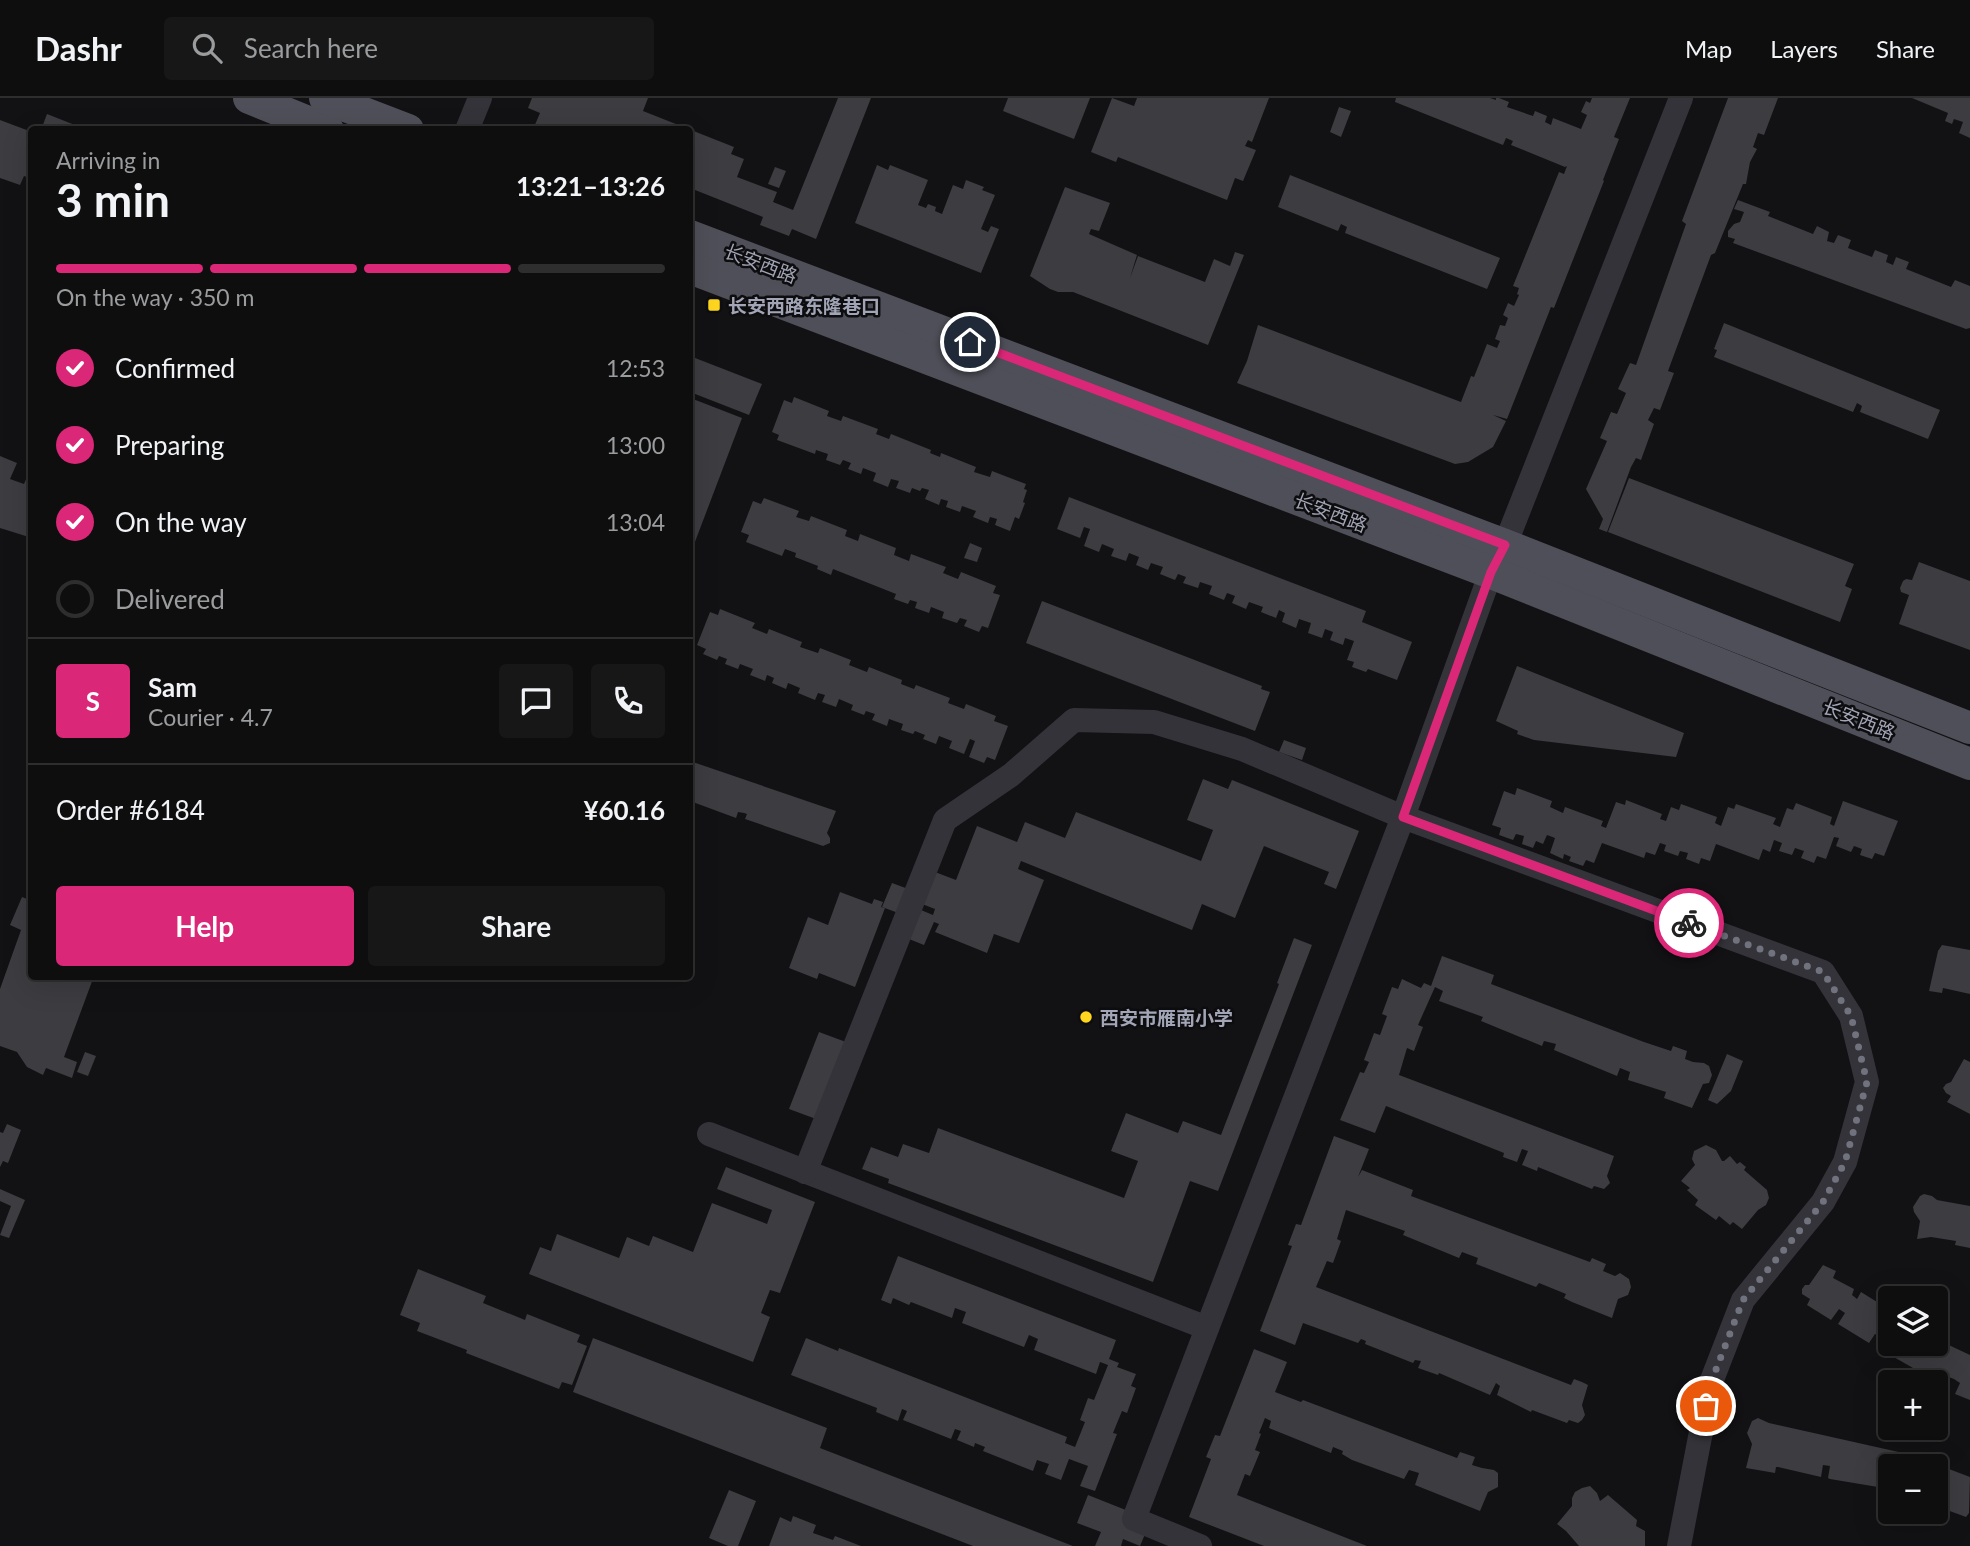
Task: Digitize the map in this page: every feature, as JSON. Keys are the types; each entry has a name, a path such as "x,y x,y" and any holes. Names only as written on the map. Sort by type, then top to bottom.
{"main road":[{"path":"249,98 318,126"},
{"path":"325,98 398,126"},
{"name":"长安西路","path":"693,237 1498,559 1970,764"},
{"name":"长安西路","path":"693,269 1970,728"}],"street":[{"path":"469,126 480,98"},
{"path":"1199,1546 1134,1519 1403,817 1498,559 1681,98"},
{"path":"805,1172 945,820 1011,775 1074,720 1153,722 1241,749 1403,817 1823,972 1851,1016 1867,1082 1845,1162 1823,1202 1743,1300 1710,1385 1679,1546"},
{"path":"709,1134 1207,1328"}],"building":[{"path":"532,98 648,98 643,111 681,126 534,126 540,113 528,108"},
{"path":"838,98 871,98 816,239 792,229 789,236 760,225 763,217 693,189 693,131 734,147 731,154 744,159 737,177 777,192 773,202 793,210"},
{"path":"1008,98 1090,98 1074,139 1003,111"},
{"path":"1112,98 1134,106 1137,98 1269,98 1252,142 1248,140 1245,146 1256,150 1243,181 1235,178 1227,200 1118,157 1116,162 1091,152"},
{"path":"1396,98 1499,98 1509,102 1507,107 1533,116 1535,111 1547,116 1545,122 1551,125 1553,118 1581,129 1587,115 1581,112 1586,101 1590,103 1592,98 1630,98 1614,137 1619,139 1604,181 1507,419 1493,415 1506,421 1493,447 1468,462 1455,464 1237,383 1258,325 1461,402 1487,344 1497,348 1500,341 1495,339 1500,325 1505,326 1508,318 1503,315 1508,303 1514,306 1519,295 1519,288 1513,286 1559,172 1564,174 1567,166 1511,145 1513,141 1506,138 1503,145 1395,102"},
{"path":"1728,98 1778,98 1764,135 1758,133 1753,147 1757,149 1750,162 1746,184 1743,184 1715,253 1711,255 1668,371 1674,373 1660,410 1654,408 1648,420 1654,424 1641,460 1636,458 1631,467 1607,532 1599,529 1603,519 1586,489 1607,441 1600,438 1611,412 1617,414 1626,393 1618,389 1630,363 1636,365 1686,224 1682,221"},
{"path":"1912,98 1970,98 1970,138 1959,133 1963,122 1954,119 1952,124 1945,121 1948,113"},
{"path":"1339,107 1351,111 1341,137 1330,132"},
{"path":"47,114 77,126 42,126"},
{"path":"0,120 28,130 28,178 24,176 20,185 0,178"},
{"path":"877,165 888,170 890,165 928,180 918,205 936,207 935,211 942,214 953,185 963,189 966,180 995,195 981,229 988,232 991,226 999,229 981,273 855,223"},
{"path":"775,167 786,171 779,188 768,184"},
{"path":"1290,175 1500,258 1487,289 1345,233 1347,227 1341,224 1338,231 1278,207"},
{"path":"1065,187 1110,203 1099,231 1091,229 1089,234 1137,255 1130,278 1138,256 1205,282 1214,259 1230,266 1235,252 1244,255 1208,345 1073,292 1050,289 1030,276"},
{"path":"1738,200 1770,212 1768,216 1813,234 1817,226 1829,232 1827,241 1834,243 1838,235 1851,240 1848,248 1872,257 1875,250 1888,255 1886,262 1893,265 1896,257 1909,262 1906,269 1951,287 1955,280 1970,286 1970,328 1966,329 1733,243 1735,239 1728,237 1728,231 1740,222 1744,212 1734,209"},
{"path":"1724,323 1940,410 1928,439 1860,412 1862,406 1857,403 1853,412 1714,357 1717,350 1714,349"},
{"path":"693,357 762,384 749,415 693,393"},
{"path":"794,397 829,411 827,416 841,421 843,416 878,429 876,434 889,439 891,434 931,450 930,453 940,457 941,453 976,467 974,472 990,477 992,471 1026,484 1025,503 1019,519 1015,517 1010,531 995,525 997,519 990,517 988,523 973,517 976,511 962,506 960,512 946,507 948,501 941,499 939,505 925,499 929,490 912,488 910,493 896,488 899,481 891,479 888,487 873,481 876,473 863,468 861,474 848,469 851,463 843,460 840,465 826,460 828,454 816,450 815,454 777,440 779,435 772,432 784,400 792,403"},
{"path":"693,399 742,418 693,547"},
{"path":"0,456 17,463 10,479 24,484 28,474 28,537 0,528"},
{"path":"1629,478 1854,564 1845,586 1852,589 1840,622 1608,532"},
{"path":"1069,497 1366,611 1362,622 1412,642 1397,680 1368,669 1366,672 1352,667 1354,662 1347,660 1354,641 1345,638 1343,645 1330,640 1333,632 1325,629 1322,638 1308,633 1311,623 1299,619 1296,628 1282,622 1285,613 1279,610 1276,618 1261,612 1263,607 1249,602 1246,609 1232,603 1235,596 1227,593 1224,600 1209,594 1212,586 1200,582 1198,588 1183,583 1186,577 1178,574 1175,580 1160,574 1163,567 1151,563 1148,570 1136,565 1139,557 1129,553 1126,561 1111,556 1114,549 1102,544 1099,552 1084,546 1090,529 1084,527 1080,538 1057,529"},
{"path":"764,498 799,511 796,517 809,521 811,516 847,530 845,536 858,541 860,534 896,548 894,555 909,561 911,554 946,567 943,573 958,579 961,572 996,586 993,593 1000,595 988,628 982,626 979,632 964,626 967,620 960,618 957,623 942,618 944,612 931,607 929,613 915,608 917,602 910,600 908,604 894,599 896,594 833,569 831,575 817,569 818,566 795,557 796,553 785,549 782,556 746,542 749,535 741,532 753,501 761,504"},
{"path":"970,543 982,548 977,562 964,558"},
{"path":"1919,562 1970,581 1970,650 1899,624 1909,595 1901,592 1900,588 1906,579 1912,580"},
{"path":"1042,601 1262,686 1261,689 1270,692 1255,731 1026,643"},
{"path":"720,609 755,623 752,628 767,634 769,629 802,642 800,647 818,653 820,648 851,660 849,665 867,672 869,667 902,680 901,684 914,689 916,685 950,698 948,703 964,709 966,704 996,716 994,721 1008,726 995,760 987,757 984,763 969,757 975,741 970,739 964,754 949,748 952,741 939,736 936,744 923,739 925,735 915,731 913,734 901,730 903,724 889,719 887,726 872,720 875,714 866,711 864,715 851,710 853,705 839,699 836,707 822,702 825,695 818,693 815,700 798,693 800,688 788,683 786,689 772,683 774,678 767,675 765,681 750,675 753,669 740,664 738,669 725,664 727,659 719,656 717,660 703,654 706,649 697,645 710,612 718,615"},
{"path":"1517,666 1684,733 1676,757 1534,740 1517,734 1518,731 1496,721"},
{"path":"1284,740 1306,748 1302,760 1279,752"},
{"path":"693,762 836,811 827,833 830,843 823,846 745,819 747,814 738,812 736,818 693,802"},
{"path":"1203,779 1228,789 1232,780 1359,831 1336,889 1324,884 1329,872 1264,846 1235,918 1202,904 1192,930 1021,861 1018,869 1044,880 1019,943 994,934 987,953 935,932 939,924 934,922 924,945 909,939 921,910 933,915 935,909 922,904 935,872 956,880 977,826 1017,842 1025,822 1065,838 1076,812 1201,861 1213,830 1187,820"},
{"path":"1517,788 1552,801 1550,807 1563,813 1565,807 1603,821 1601,826 1606,828 1616,802 1625,805 1626,800 1662,814 1660,819 1666,821 1671,807 1679,810 1681,804 1717,817 1715,823 1721,826 1728,807 1734,809 1736,804 1776,818 1773,824 1780,827 1787,808 1793,810 1796,803 1832,817 1830,824 1834,826 1843,801 1898,821 1884,856 1875,853 1872,859 1860,855 1862,849 1854,846 1851,852 1836,846 1839,838 1834,837 1826,859 1817,856 1814,863 1801,858 1804,851 1795,848 1792,855 1779,851 1782,843 1774,840 1770,852 1763,849 1759,860 1716,844 1710,861 1701,858 1699,864 1686,859 1688,853 1680,851 1678,856 1664,851 1666,845 1660,843 1655,855 1646,852 1644,858 1602,843 1594,863 1586,860 1583,866 1569,861 1571,857 1564,854 1563,859 1550,853 1555,838 1547,835 1543,844 1536,841 1533,848 1522,844 1524,836 1516,834 1513,840 1499,835 1501,828 1492,825 1504,791 1515,795"},
{"path":"892,883 911,890 901,914 882,907"},
{"path":"840,892 872,904 874,899 883,902 881,907 885,908 855,987 819,973 817,979 789,968 808,917 828,925"},
{"path":"22,897 28,899 28,980 93,980 64,1057 77,1062 72,1078 46,1068 43,1075 27,1067 17,1052 0,1046 0,989 21,930 10,925"},
{"path":"1294,938 1312,945 1218,1191 1190,1181 1153,1282 888,1183 889,1179 862,1169 871,1147 898,1157 903,1144 929,1153 938,1128 1124,1198 1138,1161 1111,1151 1126,1113 1178,1133 1183,1121 1221,1135"},
{"path":"1942,945 1970,950 1970,994 1943,988 1942,993 1929,991 1938,951"},
{"path":"1442,956 1494,975 1491,984 1644,1042 1671,1051 1673,1046 1687,1051 1685,1059 1709,1066 1712,1075 1709,1083 1703,1084 1692,1108 1664,1098 1666,1092 1628,1080 1630,1072 1620,1068 1617,1076 1554,1050 1556,1044 1544,1041 1542,1046 1481,1021 1483,1017 1439,1001 1443,991 1435,987 1418,1025 1423,1027 1414,1051 1407,1048 1399,1075 1614,1156 1607,1176 1610,1183 1604,1189 1594,1186 1592,1189 1538,1167 1537,1171 1522,1165 1528,1151 1522,1149 1517,1162 1503,1157 1504,1153 1386,1106 1375,1133 1340,1120 1360,1072 1364,1073 1369,1062 1364,1060 1374,1033 1380,1035 1387,1016 1382,1014 1392,987 1398,989 1402,979 1421,988 1424,983 1431,986"},
{"path":"819,1032 846,1042 816,1119 789,1109"},
{"path":"85,1052 96,1056 88,1076 77,1072"},
{"path":"1727,1054 1743,1061 1731,1091 1717,1104 1708,1100"},
{"path":"1964,1059 1970,1062 1970,1114 1947,1102 1951,1096 1943,1088 1951,1082"},
{"path":"7,1124 21,1130 8,1163 3,1161 0,1167 0,1132 3,1133"},
{"path":"1334,1136 1369,1149 1358,1177 1362,1170 1413,1190 1411,1196 1590,1262 1592,1258 1606,1264 1603,1271 1615,1276 1620,1273 1629,1279 1631,1287 1628,1295 1618,1299 1612,1318 1572,1302 1564,1298 1566,1294 1539,1283 1536,1287 1476,1264 1478,1258 1462,1252 1459,1258 1403,1235 1405,1231 1346,1210 1337,1239 1341,1241 1333,1263 1327,1261 1316,1287 1571,1385 1574,1379 1588,1385 1582,1405 1585,1415 1582,1420 1578,1423 1569,1420 1567,1423 1532,1410 1531,1412 1497,1395 1500,1386 1496,1383 1490,1395 1439,1373 1438,1375 1418,1368 1421,1361 1415,1360 1413,1363 1365,1344 1366,1341 1361,1339 1358,1343 1303,1323 1295,1345 1260,1331 1292,1246 1288,1245 1296,1224 1301,1225"},
{"path":"1706,1145 1716,1150 1722,1161 1730,1156 1737,1164 1740,1162 1746,1167 1744,1170 1767,1190 1769,1198 1766,1205 1758,1210 1742,1229 1733,1222 1730,1225 1719,1216 1716,1220 1695,1205 1698,1200 1681,1181 1695,1165 1692,1159 1694,1151"},
{"path":"726,1167 815,1202 780,1293 770,1290 761,1313 770,1317 753,1362 529,1274 540,1247 551,1251 557,1234 619,1258 627,1237 649,1246 653,1236 693,1252 712,1203 767,1224 772,1210 717,1189"},
{"path":"0,1189 25,1200 9,1238 0,1235 11,1206 0,1201"},
{"path":"1924,1194 1937,1200 1970,1206 1970,1248 1955,1245 1956,1241 1931,1237 1917,1239 1920,1221 1913,1207"},
{"path":"898,1256 1116,1340 1109,1359 1119,1363 1117,1367 1136,1374 1131,1386 1136,1388 1127,1413 1122,1411 1113,1433 1117,1434 1095,1491 1080,1486 1088,1466 1069,1459 1061,1480 1045,1474 1049,1464 1037,1460 1033,1471 983,1451 985,1447 975,1443 974,1447 957,1440 961,1431 955,1429 951,1439 903,1420 907,1411 902,1409 898,1421 876,1412 877,1408 791,1375 806,1338 838,1351 839,1348 1067,1437 1065,1443 1075,1447 1085,1422 1080,1420 1088,1398 1094,1400 1108,1365 1100,1362 1096,1374 1034,1350 1038,1339 1029,1335 1024,1347 962,1323 966,1312 955,1308 952,1318 911,1302 909,1305 893,1298 891,1304 881,1300"},
{"path":"1823,1265 1836,1271 1833,1278 1854,1289 1852,1295 1857,1299 1861,1292 1878,1303 1878,1335 1875,1334 1869,1343 1838,1324 1845,1313 1839,1309 1831,1320 1807,1305 1810,1299 1802,1294 1802,1289 1809,1285"},
{"path":"418,1269 486,1296 483,1303 525,1320 527,1314 580,1335 577,1342 587,1346 572,1385 562,1382 559,1389 417,1331 420,1323 400,1315"},
{"path":"593,1338 827,1428 820,1448 1073,1546 973,1546 573,1392"},
{"path":"1948,1345 1970,1355 1970,1400 1955,1394 1960,1383 1948,1377 1948,1370 1916,1370 1892,1356 1948,1356"},
{"path":"1254,1349 1287,1362 1275,1392 1457,1458 1460,1452 1475,1457 1472,1465 1498,1473 1498,1487 1488,1492 1480,1511 1415,1485 1419,1473 1409,1470 1404,1479 1352,1460 1342,1454 1343,1451 1333,1447 1331,1453 1269,1428 1271,1421 1265,1418 1255,1450 1260,1452 1250,1476 1245,1474 1237,1495 1367,1546 1264,1546 1189,1517 1211,1459 1206,1457 1215,1435 1220,1436"},
{"path":"1758,1418 1769,1423 1908,1454 1878,1454 1878,1487 1830,1479 1830,1466 1823,1465 1821,1477 1778,1467 1775,1473 1746,1468 1752,1444 1747,1433 1752,1421"},
{"path":"1948,1469 1970,1477 1969,1513 1966,1517 1948,1510"},
{"path":"1590,1486 1600,1501 1608,1495 1637,1520 1636,1526 1645,1531 1645,1546 1579,1546 1557,1524 1572,1506 1575,1492"},
{"path":"729,1490 756,1501 738,1546 728,1546 709,1538"},
{"path":"1088,1495 1151,1520 1140,1546 1123,1539 1121,1546 1095,1546 1101,1532 1077,1523"},
{"path":"793,1516 816,1525 813,1533 833,1540 835,1536 861,1546 769,1546 780,1517 791,1522"}],"way so far":[{"path":"1689,923 1823,972 1851,1016 1867,1082 1845,1162 1823,1202 1743,1300 1710,1385 1706,1406"}],"place":[{"name":"长安西路东隆巷口","path":"714,305"},
{"name":"西安市雁南小学","path":"1086,1017"}],"route":[{"path":"970,342 1505,545 1491,572 1403,817 1689,923"}]}
